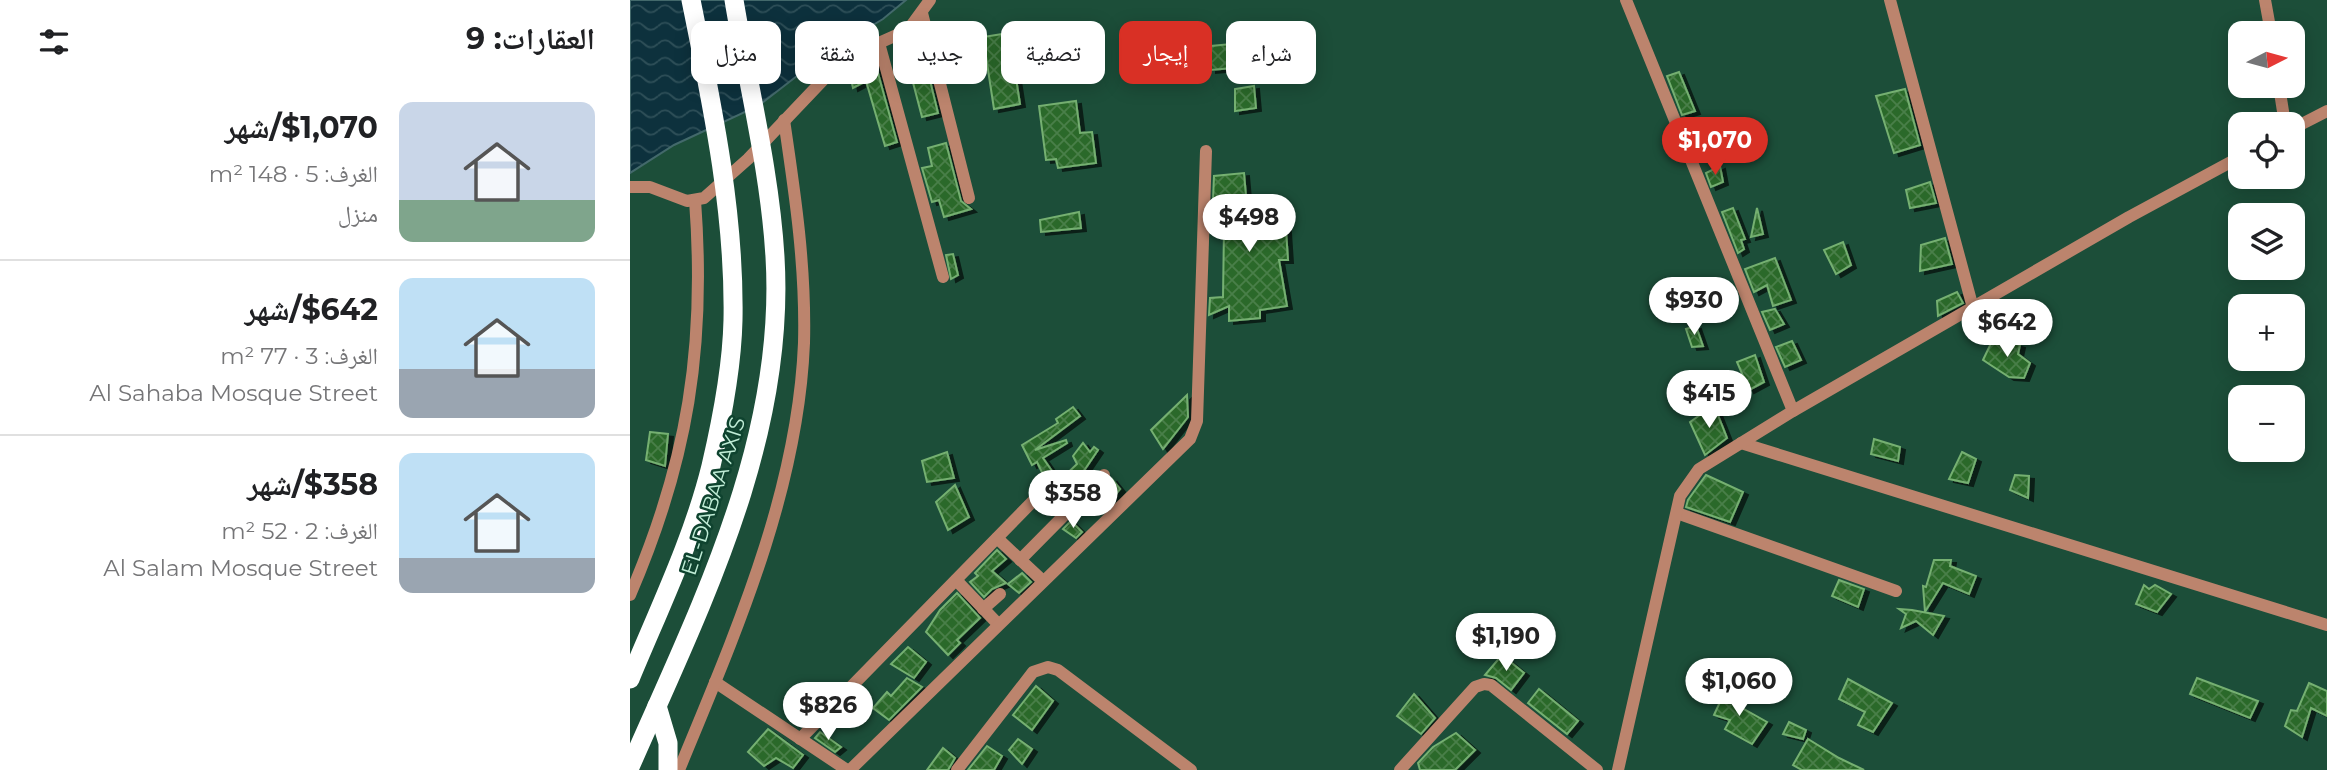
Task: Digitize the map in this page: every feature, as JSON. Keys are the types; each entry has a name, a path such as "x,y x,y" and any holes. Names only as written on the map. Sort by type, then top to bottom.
{"highway":[{"name":"EL-DABAA AXIS","path":"630,679 684,548 710,468 730,356 732,265 727,214 707,78 691,0"},
{"name":"EL-DABAA AXIS","path":"630,767 733,523 758,436 770,362 775,309 772,223 734,0"},
{"path":"657,706 668,743 668,770"}],"street":[{"path":"930,0 908,30 879,43 943,277"},
{"path":"1626,0 1793,411"},
{"path":"1890,0 1973,308"},
{"path":"2265,0 2269,21"},
{"path":"922,13 969,198"},
{"path":"630,187 650,187 679,200 695,201 712,193 819,84"},
{"path":"2305,122 2327,111"},
{"path":"679,770 759,567 788,463 799,402 804,288 800,233 784,120"},
{"path":"715,682 848,770 1181,449 1195,430 1206,151"},
{"path":"1618,770 1680,496 1691,476 1793,411 2129,217 2228,163"},
{"path":"630,595 669,495 692,393 700,298 695,201"},
{"path":"1741,443 2327,625"},
{"path":"1020,560 1104,475"},
{"path":"800,739 1036,498"},
{"path":"1677,513 1896,592"},
{"path":"997,538 1043,581"},
{"path":"956,580 998,624"},
{"path":"983,609 1000,594"},
{"path":"957,770 1033,672 1048,667 1058,670 1191,770"},
{"path":"1400,770 1475,687 1484,684 1491,685 1597,770"}],"water":[{"path":"630,0 906,0 879,21 795,21 795,77 758,106 674,145 630,173"}],"building":[{"path":"1001,34 1001,84 1017,84 1020,104 994,109 987,63 987,36"},
{"path":"1226,44 1226,69 1212,70 1212,46"},
{"path":"1679,72 1695,111 1682,115 1667,76"},
{"path":"879,77 897,142 885,146 867,84 879,84"},
{"path":"913,84 931,84 938,113 922,117"},
{"path":"1254,86 1256,108 1235,111 1235,89"},
{"path":"1905,89 1920,145 1894,153 1876,96"},
{"path":"1076,101 1080,133 1092,132 1096,163 1058,168 1056,159 1046,160 1039,106"},
{"path":"946,143 961,201 971,209 944,217 939,200 932,202 922,168 932,166 928,148"},
{"path":"1720,166 1723,182 1711,187 1706,173"},
{"path":"1244,173 1246,196 1259,196 1259,222 1285,215 1288,260 1279,260 1287,306 1260,310 1260,318 1229,321 1229,306 1209,315 1210,298 1223,297 1224,229 1228,229 1228,196 1213,200 1214,176"},
{"path":"1930,182 1936,203 1910,208 1906,190"},
{"path":"1733,208 1745,239 1741,240 1744,249 1738,253 1722,212"},
{"path":"1757,208 1763,234 1751,237"},
{"path":"1079,212 1081,228 1041,232 1040,220"},
{"path":"1945,238 1952,264 1920,271 1921,245"},
{"path":"1843,242 1851,265 1836,274 1824,250"},
{"path":"953,254 958,275 951,279 946,255"},
{"path":"1775,258 1791,300 1773,306 1767,285 1754,292 1745,269"},
{"path":"1714,281 1722,299 1704,304 1700,286"},
{"path":"1957,292 1963,303 1938,316 1937,301"},
{"path":"1775,309 1784,324 1770,330 1762,312"},
{"path":"1696,326 1703,346 1692,347 1686,329"},
{"path":"1994,337 2020,345 2018,354 2030,363 2024,378 2009,377 1983,360"},
{"path":"1792,341 1801,360 1785,367 1776,347"},
{"path":"1755,355 1764,382 1749,390 1737,362"},
{"path":"1187,395 1188,417 1163,449 1151,430"},
{"path":"1714,405 1727,438 1705,455 1690,422"},
{"path":"1073,407 1080,416 1035,450 1066,440 1067,443 1043,458 1059,481 1077,464 1073,456 1083,443 1090,452 1094,447 1098,450 1077,481 1053,494 1057,499 1042,511 1039,508 1044,501 1043,493 1050,489 1037,462 1032,465 1022,445 1058,423 1056,419"},
{"path":"650,432 668,434 665,466 646,460"},
{"path":"1874,439 1900,447 1898,461 1871,454"},
{"path":"947,452 954,478 927,482 922,461"},
{"path":"1962,452 1976,459 1968,483 1949,479"},
{"path":"1706,475 1743,492 1730,522 1686,507"},
{"path":"2015,475 2029,476 2028,498 2010,490"},
{"path":"1112,479 1120,489 1112,499 1104,487"},
{"path":"955,485 969,517 948,530 936,502"},
{"path":"1071,521 1082,532 1076,538 1063,529"},
{"path":"997,550 1006,559 992,571 1006,583 992,589 984,597 970,582 978,576 975,573"},
{"path":"1934,560 1951,560 1950,566 1976,576 1969,594 1943,583 1925,612 1923,586 1926,587"},
{"path":"1022,573 1031,582 1019,593 1008,584"},
{"path":"1839,580 1864,589 1858,607 1832,596"},
{"path":"2144,585 2149,589 2155,585 2171,594 2157,612 2136,604"},
{"path":"957,593 980,618 957,640 960,643 948,655 926,632 940,610"},
{"path":"1899,609 1944,616 1933,635 1916,621 1901,628 1906,614"},
{"path":"908,647 926,662 914,678 891,664"},
{"path":"1502,655 1524,673 1511,690 1496,678 1485,675"},
{"path":"907,678 922,687 889,720 873,708 887,692 891,696"},
{"path":"2197,678 2258,701 2250,718 2190,694"},
{"path":"1848,679 1892,703 1873,732 1858,725 1865,712 1839,699"},
{"path":"2309,683 2327,691 2327,716 2311,708 2302,737 2285,726 2291,710 2297,711"},
{"path":"1036,686 1053,701 1032,730 1013,715"},
{"path":"1539,689 1578,721 1567,734 1528,703"},
{"path":"1726,689 1739,697 1735,704 1767,722 1752,744 1725,729 1730,720 1714,715"},
{"path":"1414,694 1435,718 1421,734 1397,716"},
{"path":"1789,722 1806,730 1803,739 1783,734"},
{"path":"768,729 803,755 793,768 776,758 764,766 748,752"},
{"path":"820,732 841,747 835,752 815,738"},
{"path":"1456,733 1475,750 1455,770 1420,770 1418,763 1433,747"},
{"path":"1018,739 1032,749 1022,764 1009,750"},
{"path":"1808,739 1864,770 1802,770 1793,765"},
{"path":"987,746 1002,756 994,770 968,770"},
{"path":"943,748 955,758 948,770 927,770"}]}
